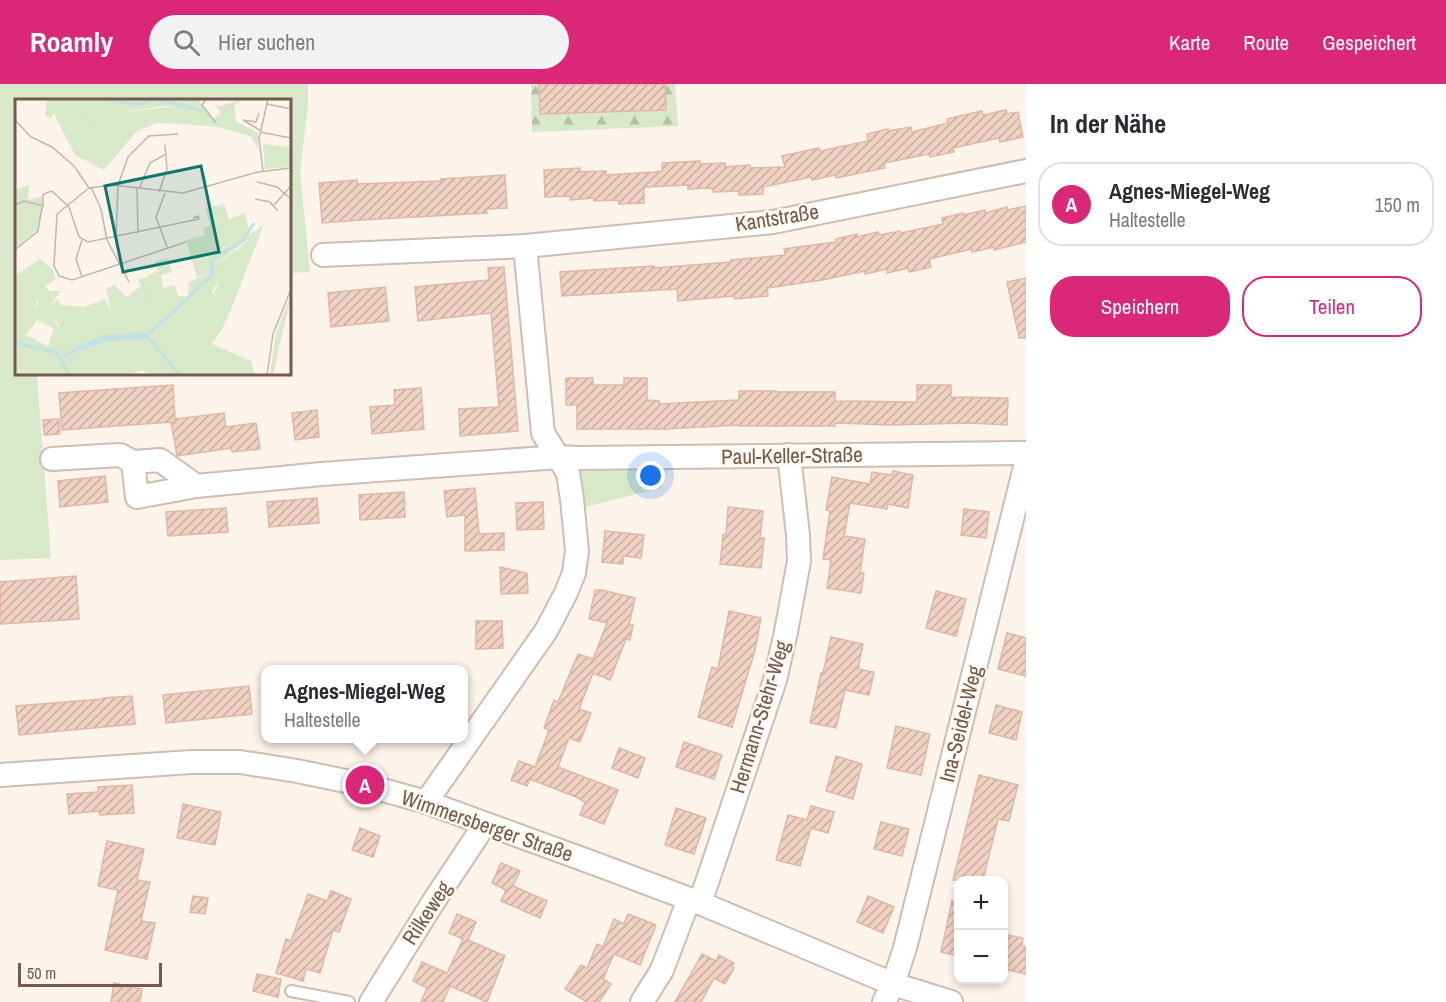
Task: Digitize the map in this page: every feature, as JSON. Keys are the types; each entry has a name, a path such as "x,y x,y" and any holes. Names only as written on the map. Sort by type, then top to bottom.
{"street":[{"name":"Kantstraße","path":"323,255 525,246 773,222 1026,171"},
{"path":"468,742 546,631 574,573 577,551 568,473 543,434 525,246"},
{"name":"Paul-Keller-Straße","path":"133,462 137,497 196,486 322,474 559,457 1026,453"},
{"path":"52,459 120,455 133,462 160,460 196,486"},
{"name":"Hermann-Stehr-Weg","path":"642,1002 662,970 694,901 776,680 800,561 789,455"},
{"name":"Ina-Seidel-Weg","path":"889,993 905,948 1026,463"},
{"path":"426,802 467,743"},
{"name":"Wimmersberger Straße","path":"0,776 191,762 240,762 365,785 426,802 694,901 889,993 951,1002"},
{"name":"Rilkeweg","path":"370,1002 485,824"}],"lane":[{"path":"291,991 349,1002"}],"green space":[{"path":"0,84 308,84 300,173 310,272 291,273 291,99 15,99 15,375 37,375 51,558 0,560"},
{"path":"531,84 675,84 678,126 532,132"},
{"path":"581,468 668,470 661,488 585,507"}],"building":[{"path":"539,84 665,84 666,110 540,114"},
{"path":"1006,110 1007,114 1018,112 1023,137 1000,142 999,138 953,148 954,152 930,157 929,154 884,163 885,168 836,178 835,175 812,180 811,177 763,187 763,194 739,195 739,191 713,192 713,188 688,189 688,185 644,187 644,203 619,204 618,200 594,201 594,198 570,200 570,196 545,197 544,170 580,168 580,172 606,171 606,175 662,171 662,163 700,161 700,164 725,163 725,167 750,165 750,168 785,167 782,156 868,141 867,134 911,127 912,132 948,123 947,119 982,111 983,115"},
{"path":"505,175 507,208 486,209 487,213 322,223 319,183 357,180 357,184 441,181 441,179"},
{"path":"1026,206 1026,242 994,250 994,247 972,252 972,249 929,259 931,267 909,272 908,268 887,273 887,269 865,274 865,271 767,288 768,296 735,299 734,296 678,301 677,289 562,296 560,272 654,266 654,268 785,255 784,249 836,242 836,239 857,234 857,237 878,232 879,235 900,231 901,233 943,224 942,218 963,213 963,215 985,210 985,213 1007,207 1007,210"},
{"path":"504,267 518,431 460,436 459,409 499,407 491,313 418,321 415,287 489,280 488,268"},
{"path":"1026,278 1026,338 1019,338 1007,282"},
{"path":"385,287 389,321 331,327 328,293"},
{"path":"566,378 593,378 593,385 624,385 624,378 647,378 647,400 659,401 659,404 739,400 739,391 835,392 835,401 917,402 917,385 951,385 951,397 1008,398 1007,425 835,423 835,426 739,425 665,429 577,429 577,405 566,405"},
{"path":"173,385 175,419 224,413 226,427 256,423 260,449 232,452 231,448 177,456 171,422 62,430 59,393"},
{"path":"421,388 424,429 372,434 370,407 395,405 394,390"},
{"path":"317,410 319,437 295,440 292,413"},
{"path":"59,419 60,434 44,435 43,420"},
{"path":"893,471 913,475 908,508 888,504 887,509 850,503 844,536 865,539 860,573 864,573 861,593 827,588 831,560 823,559 830,511 826,510 832,477 870,484 872,472 892,475"},
{"path":"105,476 108,502 60,507 58,481"},
{"path":"475,488 479,534 504,533 504,550 465,551 465,515 447,517 444,491"},
{"path":"404,492 405,517 360,520 359,495"},
{"path":"317,498 319,523 269,527 267,502"},
{"path":"543,502 544,529 517,530 516,503"},
{"path":"728,507 763,511 760,538 764,538 761,568 720,564"},
{"path":"226,508 228,532 168,536 166,512"},
{"path":"964,509 989,512 986,538 961,535"},
{"path":"605,531 644,535 641,558 623,556 623,564 602,562"},
{"path":"500,567 527,573 528,593 501,594"},
{"path":"76,576 79,619 0,624 0,582"},
{"path":"595,590 635,598 629,625 633,625 630,640 626,639 610,680 593,673 579,709 591,713 580,742 569,738 558,767 618,790 604,824 580,815 585,802 576,797 530,779 527,786 511,780 519,761 535,767 549,730 544,728 554,700 558,702 578,654 593,659 607,623 589,619"},
{"path":"936,591 966,599 956,636 926,628"},
{"path":"729,611 761,618 755,650 732,727 698,717 712,667 718,669"},
{"path":"476,621 502,621 503,648 476,649"},
{"path":"1007,633 1026,638 1026,676 998,669"},
{"path":"831,637 863,644 858,669 874,672 869,695 845,690 836,728 810,723"},
{"path":"249,686 252,714 166,723 163,695"},
{"path":"132,696 135,724 19,735 16,706"},
{"path":"996,705 1022,712 1016,740 989,733"},
{"path":"896,726 930,734 921,775 887,768"},
{"path":"684,742 722,755 714,779 676,767"},
{"path":"619,748 645,758 638,778 612,768"},
{"path":"836,756 862,764 853,799 826,791"},
{"path":"979,775 1018,785 1009,821 998,819 984,876 954,876 953,880"},
{"path":"132,785 134,813 100,815 99,811 69,814 67,794 98,792 98,787"},
{"path":"183,804 221,812 215,845 177,838"},
{"path":"811,806 834,812 828,833 811,828 800,866 776,860 788,815 807,820"},
{"path":"676,808 706,818 694,854 665,845"},
{"path":"881,822 909,829 902,856 874,849"},
{"path":"360,828 380,836 373,857 352,850"},
{"path":"107,841 144,849 137,880 150,882 141,921 155,923 147,959 105,950 118,890 98,886"},
{"path":"501,863 520,871 513,886 547,901 540,918 501,901 506,890 492,883"},
{"path":"331,891 351,899 339,932 333,930 320,973 306,969 303,981 276,973 286,939 291,941 308,894 327,901"},
{"path":"193,896 208,898 205,914 190,912"},
{"path":"868,896 894,907 883,933 857,922"},
{"path":"952,901 954,901 954,955 941,952"},
{"path":"457,914 476,922 468,940 505,956 487,1002 450,986 443,1002 421,1002 427,988 413,981 422,962 447,973 463,939 449,933"},
{"path":"628,914 656,925 640,965 614,954 603,979 611,984 599,1002 587,1002 565,989 581,965 587,968 597,944 603,947 614,919 624,924"},
{"path":"1008,935 1023,938 1022,946 1026,947 1026,974 1008,970"},
{"path":"702,954 716,961 719,955 734,963 732,967 734,968 725,984 714,978 701,1002 675,1002"},
{"path":"257,974 281,979 278,997 253,991"},
{"path":"114,983 142,989 140,1002 111,1002"}],"place":[{"name":"Agnes-Miegel-Weg","path":"365,785"}]}
